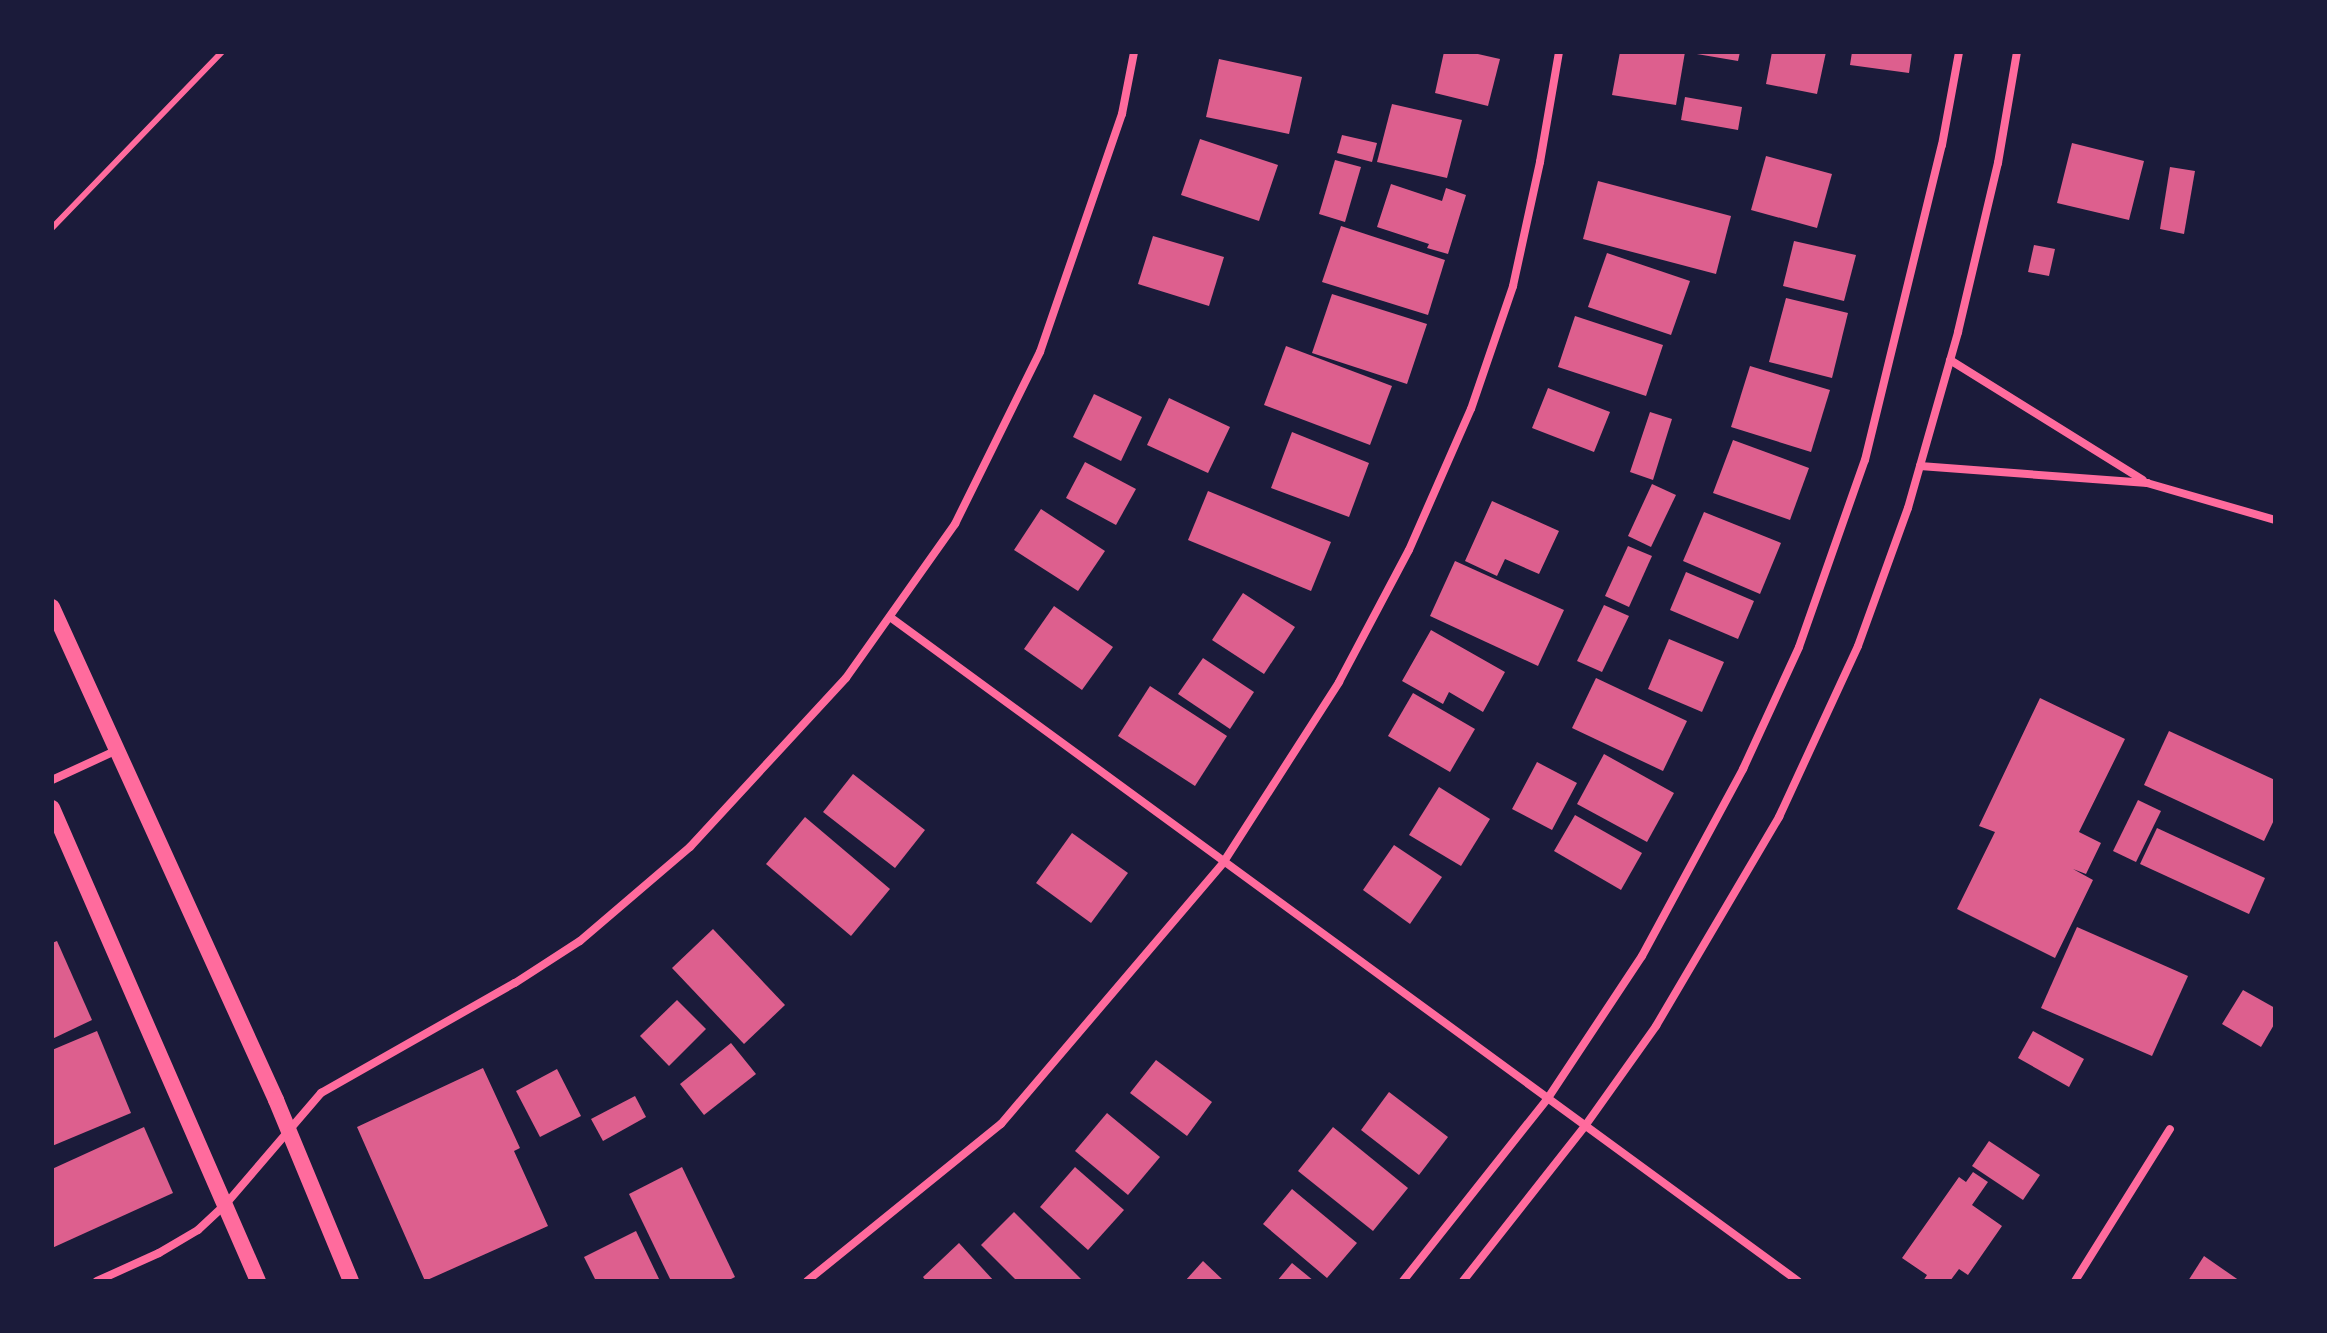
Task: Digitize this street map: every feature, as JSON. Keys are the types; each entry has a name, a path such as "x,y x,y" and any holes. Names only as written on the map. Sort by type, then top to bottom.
{"main road":[{"path":"52,607 287,1130 351,1281"},
{"path":"52,808 258,1281"}],"street":[{"path":"97,1281 159,1253 198,1230 225,1205 321,1093 515,983 580,941 690,847 846,678 955,524 1040,352 1122,114 1134,52"},
{"path":"807,1281 1001,1124 1223,863 1339,682 1409,550 1471,409 1513,286 1540,162 1559,52"},
{"path":"1403,1281 1548,1098 1642,956 1694,863 1799,647 1865,460 1942,145 1959,52"},
{"path":"1463,1281 1585,1126 1656,1026 1779,817 1858,646 1920,466 1950,360 1998,163 2017,52"},
{"path":"1950,360 2147,483"},
{"path":"1920,466 2147,483 2275,520"},
{"path":"890,617 1798,1281"},
{"path":"52,780 115,751"},
{"path":"2075,1281 2170,1129"}],"lane":[{"path":"52,228 222,52"}],"building":[{"path":"1444,52 1469,52 1500,59 1488,106 1435,93"},
{"path":"1620,52 1685,52 1676,105 1612,95"},
{"path":"1685,52 1740,52 1738,61"},
{"path":"1772,52 1826,52 1817,94 1766,84"},
{"path":"1852,52 1912,52 1909,73 1850,65"},
{"path":"1219,59 1302,77 1289,134 1206,117"},
{"path":"1685,97 1742,107 1738,130 1681,120"},
{"path":"1392,104 1462,120 1447,178 1377,162"},
{"path":"1342,135 1377,143 1372,162 1337,153"},
{"path":"1200,139 1278,165 1259,221 1181,195"},
{"path":"2072,143 2144,161 2129,220 2057,203"},
{"path":"1766,156 1832,174 1817,228 1751,210"},
{"path":"1335,160 1361,167 1345,222 1319,214"},
{"path":"2170,167 2195,171 2184,234 2160,229"},
{"path":"1598,181 1731,216 1716,274 1583,239"},
{"path":"1391,184 1442,201 1446,188 1466,195 1448,254 1427,248 1429,244 1377,227"},
{"path":"1341,226 1445,260 1428,315 1322,282"},
{"path":"1153,236 1224,257 1209,306 1138,284"},
{"path":"1794,241 1856,255 1844,301 1783,286"},
{"path":"2034,245 2055,249 2049,276 2028,272"},
{"path":"1607,253 1690,281 1671,335 1588,307"},
{"path":"1332,294 1427,324 1407,384 1312,353"},
{"path":"1786,298 1848,313 1832,378 1769,362"},
{"path":"1575,316 1663,345 1646,396 1558,367"},
{"path":"1286,346 1392,386 1370,445 1264,405"},
{"path":"1750,366 1830,390 1811,452 1731,427"},
{"path":"1548,388 1610,412 1594,452 1532,428"},
{"path":"1094,394 1142,417 1121,461 1073,437"},
{"path":"1169,398 1230,427 1208,473 1147,445"},
{"path":"1650,412 1672,419 1653,480 1630,472"},
{"path":"1292,432 1369,463 1349,517 1271,488"},
{"path":"1733,440 1809,468 1790,520 1713,493"},
{"path":"1085,462 1136,489 1116,525 1066,498"},
{"path":"1652,484 1676,495 1651,547 1628,536"},
{"path":"1208,491 1331,542 1311,591 1188,540"},
{"path":"1492,501 1559,531 1539,574 1505,559 1497,576 1465,561"},
{"path":"1041,509 1105,551 1078,591 1014,550"},
{"path":"1704,512 1781,543 1760,594 1683,561"},
{"path":"1628,546 1652,556 1629,607 1605,596"},
{"path":"1455,561 1564,610 1538,666 1430,616"},
{"path":"1686,572 1754,601 1738,639 1670,610"},
{"path":"1243,593 1295,627 1264,674 1212,640"},
{"path":"1604,605 1629,616 1602,672 1577,661"},
{"path":"1054,606 1113,647 1082,690 1024,649"},
{"path":"1431,630 1505,672 1483,712 1449,692 1443,704 1402,681"},
{"path":"1669,639 1724,662 1702,712 1648,689"},
{"path":"1203,658 1254,692 1230,729 1178,694"},
{"path":"1596,678 1687,721 1663,771 1572,728"},
{"path":"1150,686 1227,736 1195,786 1118,736"},
{"path":"1413,693 1475,729 1450,772 1388,736"},
{"path":"2040,698 2125,739 2079,832 2101,843 2086,874 2073,869 2093,880 2055,958 1957,909 1995,832 1979,826"},
{"path":"2169,731 2275,780 2275,818 2264,841 2144,785"},
{"path":"1604,754 1674,793 1647,842 1577,804"},
{"path":"1537,762 1577,783 1552,830 1512,809"},
{"path":"853,774 925,830 895,868 823,812"},
{"path":"1439,787 1490,819 1461,866 1409,835"},
{"path":"2138,800 2161,811 2136,862 2113,851"},
{"path":"1575,815 1642,853 1621,890 1554,851"},
{"path":"805,817 890,889 851,936 766,864"},
{"path":"2157,828 2265,878 2249,914 2140,864"},
{"path":"1072,833 1128,873 1091,923 1036,883"},
{"path":"1394,845 1442,877 1410,924 1363,890"},
{"path":"2077,927 2188,976 2152,1056 2041,1008"},
{"path":"713,929 785,1005 744,1044 672,968"},
{"path":"57,941 92,1020 52,1039 52,943"},
{"path":"2243,990 2275,1008 2275,1023 2261,1047 2222,1024"},
{"path":"677,1000 706,1029 669,1066 640,1036"},
{"path":"97,1031 131,1113 52,1146 52,1050"},
{"path":"2033,1031 2084,1059 2069,1087 2018,1058"},
{"path":"731,1043 756,1074 704,1115 680,1084"},
{"path":"1156,1060 1212,1102 1187,1136 1130,1093"},
{"path":"483,1068 520,1148 514,1151 548,1226 425,1281 357,1127"},
{"path":"557,1069 581,1116 540,1137 516,1091"},
{"path":"1389,1092 1448,1137 1419,1175 1361,1130"},
{"path":"635,1096 646,1117 603,1141 591,1119"},
{"path":"1107,1113 1160,1157 1128,1195 1075,1151"},
{"path":"144,1127 173,1193 52,1248 52,1169"},
{"path":"1333,1127 1408,1188 1373,1231 1298,1171"},
{"path":"1989,1141 2040,1175 2023,1200 1972,1166"},
{"path":"682,1167 735,1277 727,1281 671,1281 629,1194"},
{"path":"1075,1167 1124,1210 1088,1250 1040,1207"},
{"path":"1973,1172 1988,1182 1972,1205 2002,1226 1968,1275 1959,1269 1950,1281 1923,1281 1927,1275 1902,1258 1959,1177 1966,1182"},
{"path":"1292,1189 1357,1243 1327,1278 1263,1224"},
{"path":"1014,1212 1083,1281 1017,1281 981,1245"},
{"path":"636,1231 660,1281 596,1281 584,1257"},
{"path":"959,1243 994,1281 926,1281 923,1277"},
{"path":"2204,1256 2240,1281 2188,1281"},
{"path":"1203,1261 1224,1281 1185,1281"},
{"path":"1292,1263 1314,1281 1277,1281"}]}
